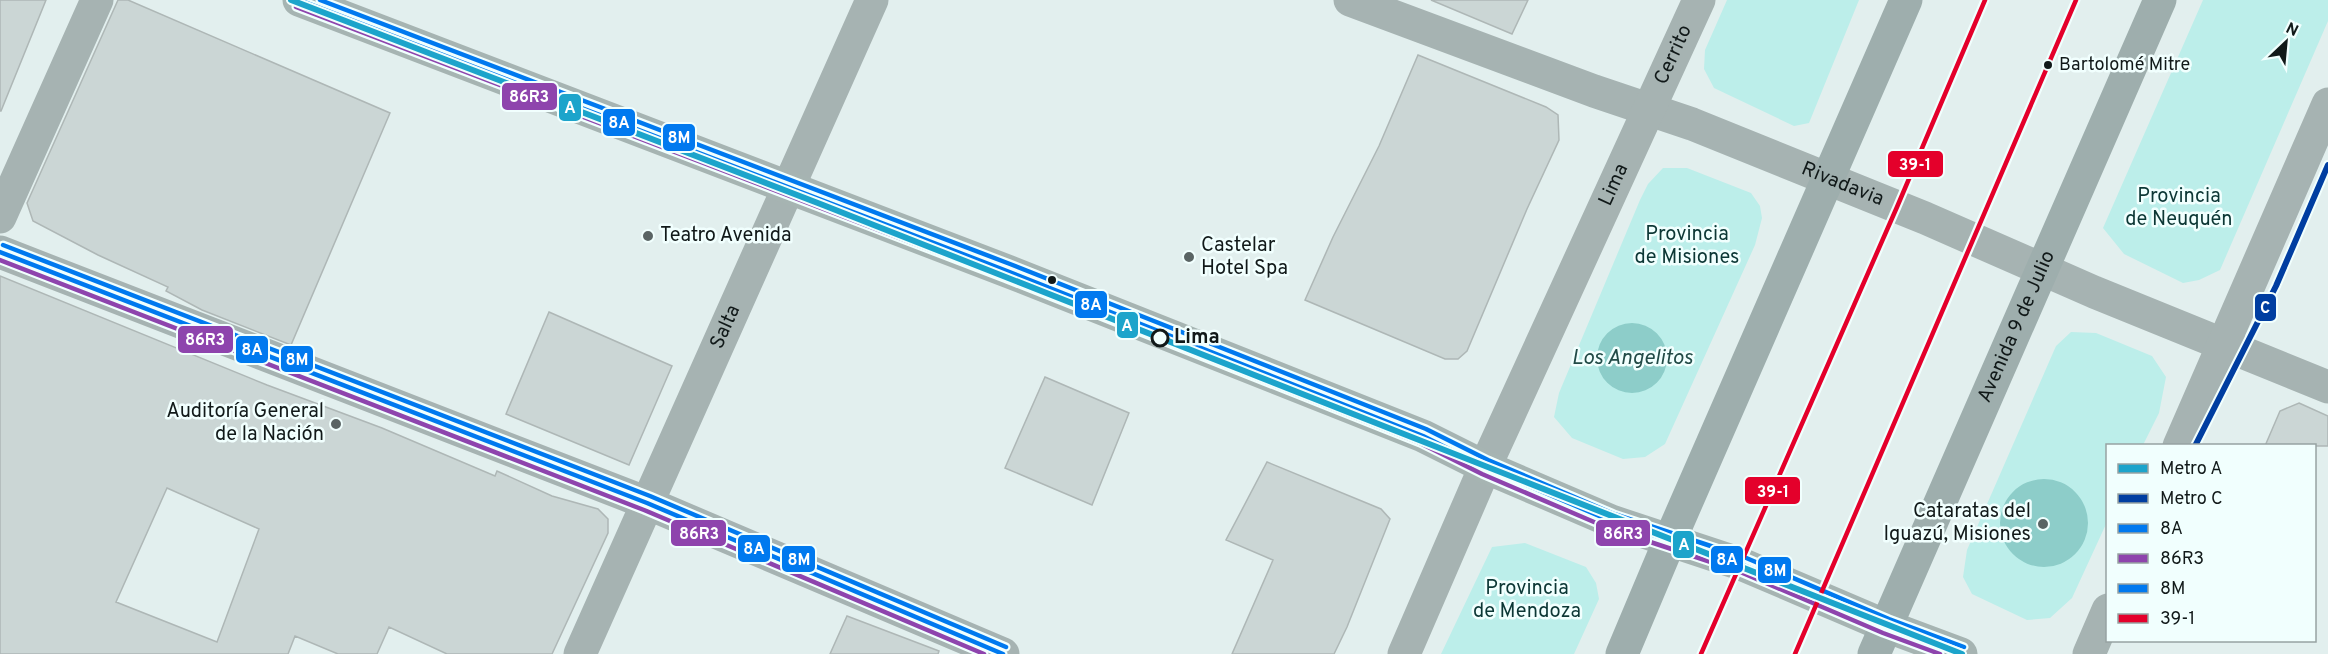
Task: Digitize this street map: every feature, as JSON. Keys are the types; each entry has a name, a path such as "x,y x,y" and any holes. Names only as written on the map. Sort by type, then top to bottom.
{"highway":[{"path":"1622,654 1906,0"},
{"name":"Avenida 9 de Julio","path":"1880,640 2160,0"}],"main road":[{"path":"299,0 788,187 1424,436 1485,466 1611,521 1741,564 1880,640 1960,654"}],"street":[{"path":"0,217 97,0"},
{"name":"Salta","path":"580,654 872,0"},
{"name":"Rivadavia","path":"1350,0 1594,91 1692,124 1925,218 2042,270 2328,387"},
{"name":"Cerrito","path":"1650,110 1699,0"},
{"path":"2180,444 2328,104"},
{"name":"Lima","path":"1404,654 1485,466 1650,110"},
{"path":"0,252 647,503 1003,654"},
{"path":"2089,654 2106,615"}],"green space":[{"path":"1727,0 1859,0 1809,123 1794,126 1714,88 1704,69 1705,50"},
{"name":"Provincia de Neuquén","path":"2203,0 2328,0 2328,21 2220,270 2199,280 2183,283 2124,254 2103,228"},
{"name":"Provincia de Misiones","path":"1663,168 1687,168 1751,193 1760,206 1762,218 1755,245 1665,444 1645,457 1623,459 1572,438 1554,417 1559,393 1640,200 1648,184"},
{"path":"2071,332 2096,333 2152,356 2166,377 2159,413 2144,444 2106,444 2106,524 2072,598 2050,618 2027,620 1972,594 1963,577 1967,550 2056,346"},
{"name":"Provincia de Mendoza","path":"1525,543 1586,567 1596,583 1599,599 1574,654 1441,654 1492,547"}],"water":[{"name":"Los Angelitos","path":"1632,323 1651,329 1661,339 1667,358 1661,377 1651,387 1632,393 1613,387 1603,377 1597,358 1603,339 1613,329"},
{"name":"Cataratas del Iguazú, Misiones","path":"2044,479 2069,486 2081,498 2088,523 2081,548 2069,560 2044,567 2019,560 2007,548 2000,523 2007,498 2019,486"}],"building":[{"path":"0,0 46,0 1,111 0,111"},
{"path":"118,0 128,0 390,113 291,345 202,310 166,291 168,287 98,255 33,221 27,203"},
{"path":"1431,0 1528,0 1512,34"},
{"path":"1418,55 1546,107 1558,115 1559,140 1467,351 1458,359 1445,359 1305,300 1333,237 1379,146"},
{"path":"0,276 267,385 382,428 495,476 497,471 552,496 598,509 608,519 608,533 552,654 447,654 389,627 377,654 338,654 295,636 288,654 0,654","holes":["167,488 259,529 217,642 116,602"]},
{"path":"549,312 672,366 629,465 506,414"},
{"path":"1045,377 1129,413 1092,505 1005,468"},
{"path":"2299,403 2328,416 2328,446 2266,444 2280,411"},
{"path":"1267,462 1381,509 1390,519 1334,654 1232,654 1273,560 1226,540"},
{"path":"847,616 939,651 938,654 830,654"}],"metro line":[{"name":"A","path":"291,0 823,205 1962,654"},
{"name":"C","path":"2196,444 2276,286 2328,165"}],"transit line":[{"name":"8A","path":"299,0 1007,271 1423,436 1485,467 1611,521 1741,564 1886,626 1961,654"},
{"name":"8M","path":"320,0 1010,264 1426,429 1488,460 1614,514 1744,557 1889,619 1964,647"},
{"name":"39-1","path":"1701,654 1985,0"},
{"name":"39-1","path":"1795,654 2076,0"},
{"name":"86R3","path":"296,7 1004,278 1420,443 1482,474 1608,528 1738,571 1883,633 1940,654"},
{"name":"8M","path":"3,245 650,496 1006,647"},
{"name":"8A","path":"0,252 647,503 1003,654"},
{"name":"86R3","path":"0,260 644,510 984,654"}],"place":[{"name":"Bartolomé Mitre","path":"2048,65"},
{"name":"Teatro Avenida","path":"648,236"},
{"name":"Castelar Hotel Spa","path":"1189,257"},
{"name":"Lima","path":"1160,338"},
{"name":"Auditoría General de la Nación","path":"336,424"},
{"name":"Cataratas del Iguazú, Misiones","path":"2043,524"}]}
